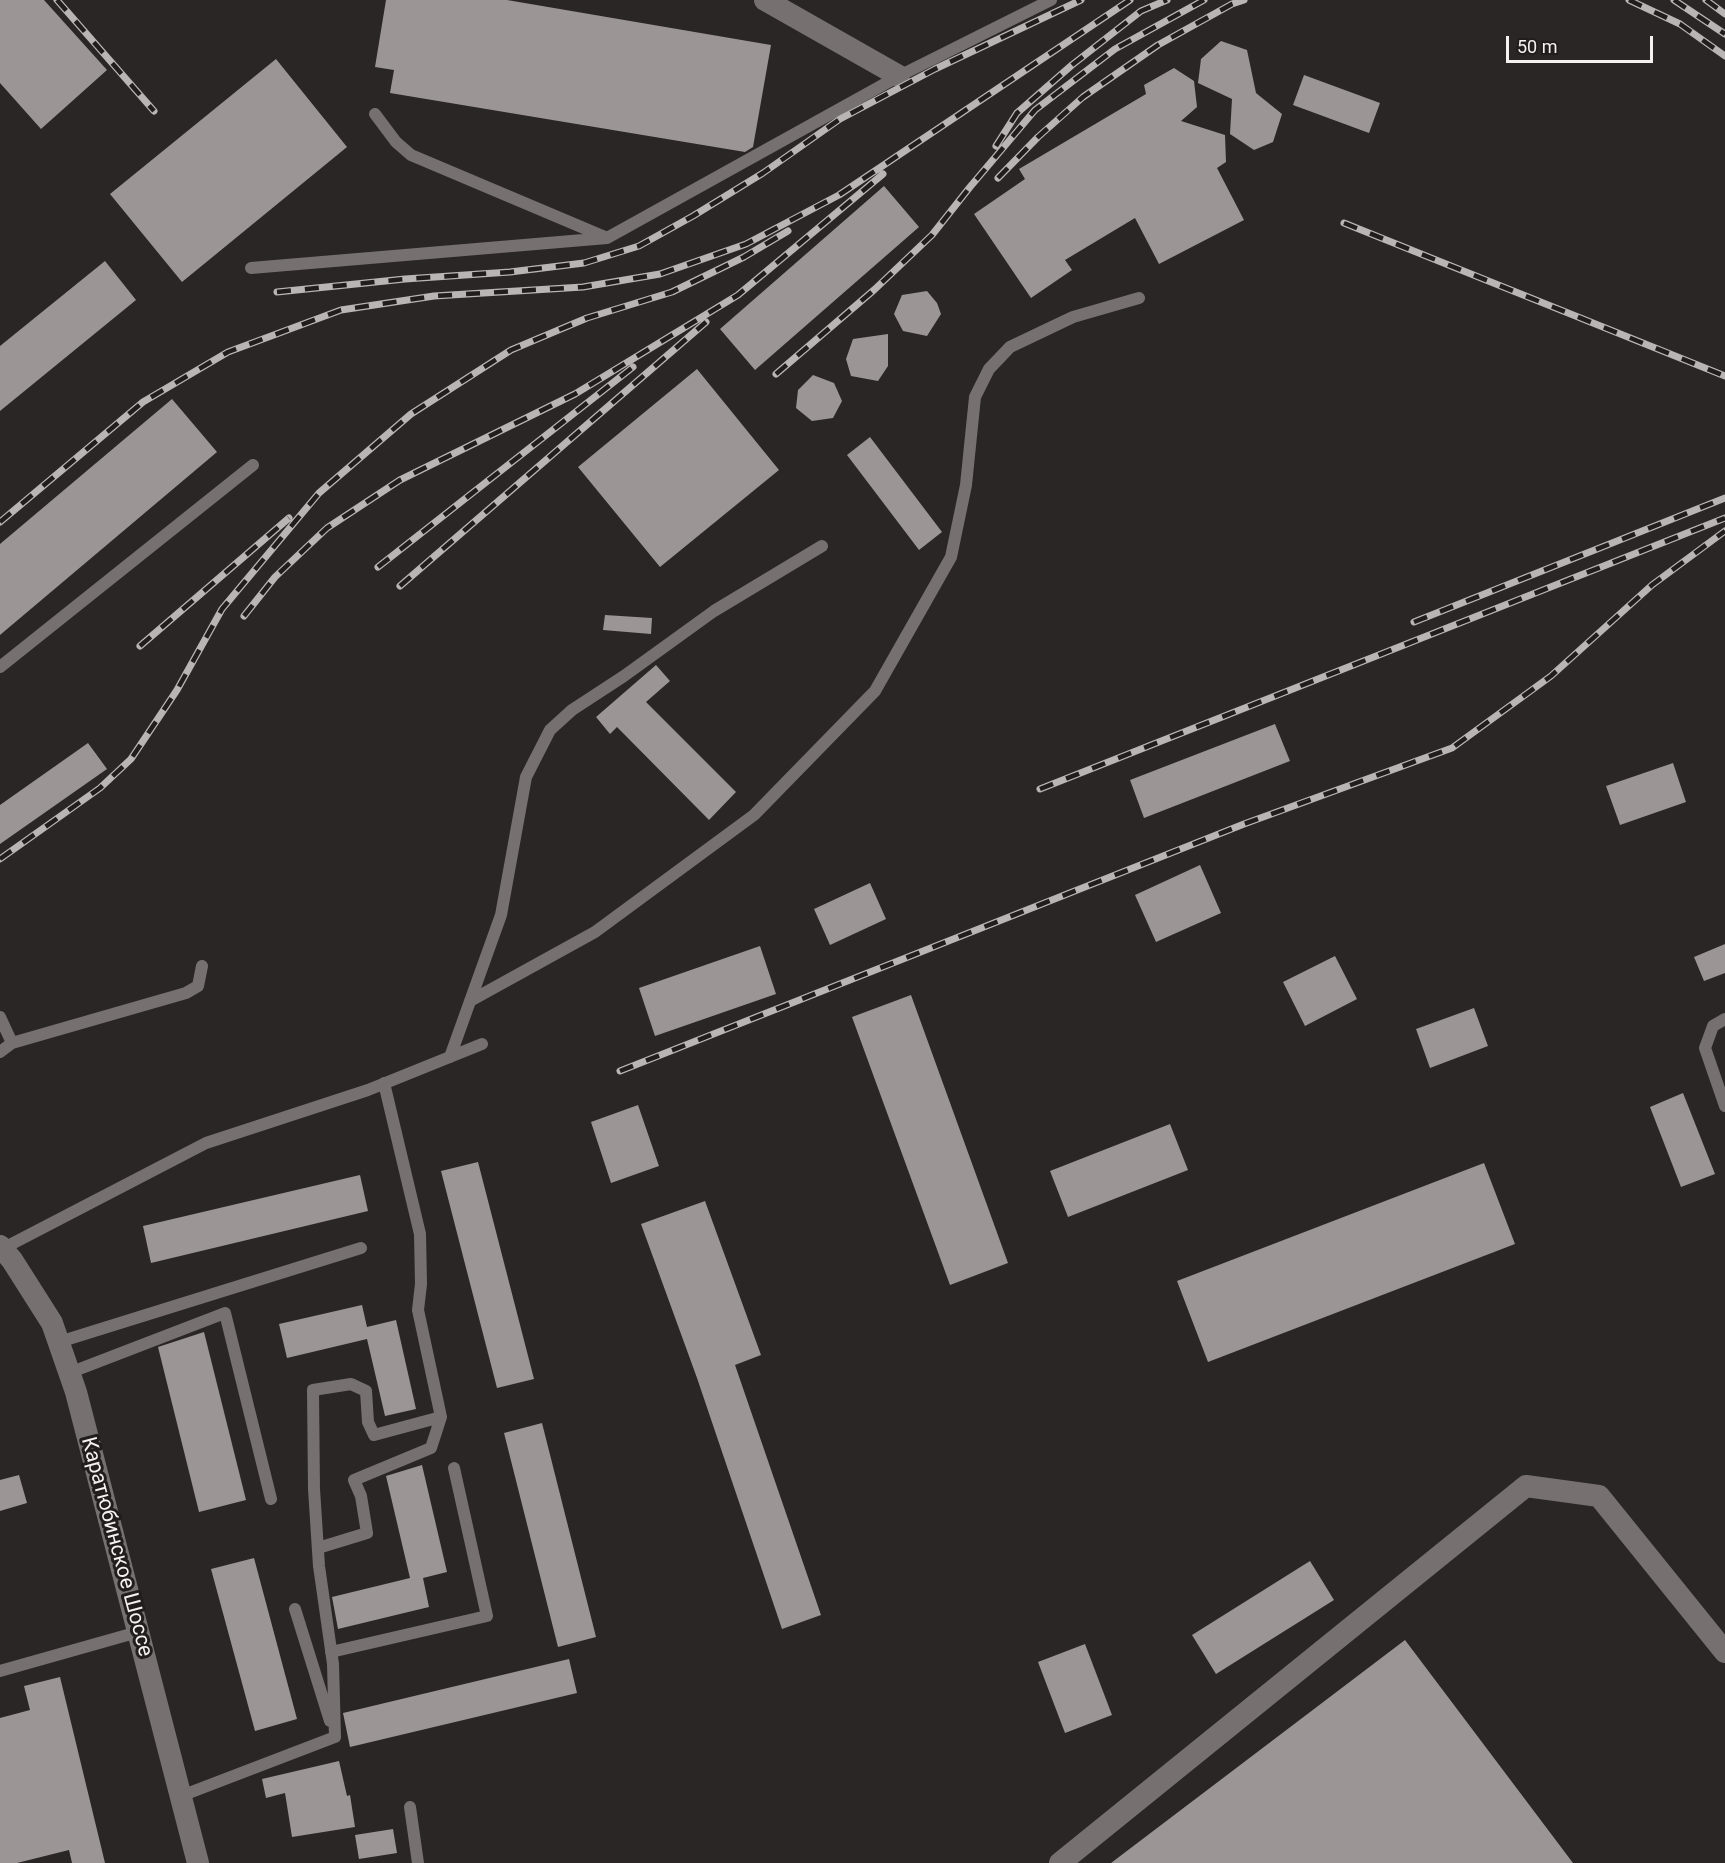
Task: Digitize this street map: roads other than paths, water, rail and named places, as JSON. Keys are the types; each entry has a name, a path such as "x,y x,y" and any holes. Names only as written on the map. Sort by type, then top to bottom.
{"street":[{"path":"765,0 899,76"},
{"name":"Каратюбинское Шоссе","path":"1,1247 52,1323 69,1373 198,1863"},
{"path":"1060,1863 1526,1486 1599,1496 1725,1652"}],"lane":[{"path":"251,268 607,238 899,76 1052,0"},
{"path":"375,114 396,142 411,155 607,238"},
{"path":"470,1001 595,932 754,815 875,692 951,557 966,485 975,397 989,369 1010,347 1073,317 1139,298"},
{"path":"0,667 253,465"},
{"path":"450,1057 501,915 526,777 550,730 572,710 624,676 714,611 822,546"},
{"path":"0,1052 12,1043 186,993 198,986 202,966"},
{"path":"0,1017 12,1043"},
{"path":"1725,1019 1713,1026 1705,1048 1725,1106"},
{"path":"1,1247 206,1143 384,1083 482,1044"},
{"path":"318,1548 367,1533 361,1496 354,1480 431,1448 441,1417 418,1310 420,1234 384,1083"},
{"path":"59,1342 361,1248"},
{"path":"69,1373 225,1313 271,1499"},
{"path":"334,1737 332,1652 318,1548 314,1489 313,1390 351,1384 366,1391 368,1422 374,1435 441,1417"},
{"path":"332,1652 487,1616 454,1468"},
{"path":"295,1609 334,1737"},
{"path":"0,1671 138,1632"},
{"path":"181,1796 334,1737"},
{"path":"410,1807 418,1863"}],"railway":[{"path":"57,0 154,111"},
{"path":"277,292 405,279 510,272 584,263 639,246 763,173 840,119 935,69 1081,0"},
{"path":"0,522 143,402 228,352 341,310 434,296 583,287 660,274 746,244 839,195 1130,0"},
{"path":"996,146 1017,113 1072,65 1141,11 1167,0"},
{"path":"776,374 874,290 932,235 1035,110 1115,49 1204,0"},
{"path":"998,178 1038,137 1083,97 1158,45 1232,4 1244,0"},
{"path":"1629,0 1680,24 1725,56"},
{"path":"1674,0 1725,34"},
{"path":"1706,0 1725,14"},
{"path":"244,616 275,577 327,528 400,480 575,394 738,295 883,174"},
{"path":"1344,223 1725,376"},
{"path":"0,859 100,788 131,759 177,690 222,609 319,493 411,414 511,350 587,318 672,292 744,257 788,231"},
{"path":"400,586 706,322"},
{"path":"378,567 633,367"},
{"path":"1414,622 1725,498"},
{"path":"140,646 289,518"},
{"path":"1040,789 1725,518"},
{"path":"620,1071 1244,824 1452,748 1551,676 1652,585 1725,531"}]}
